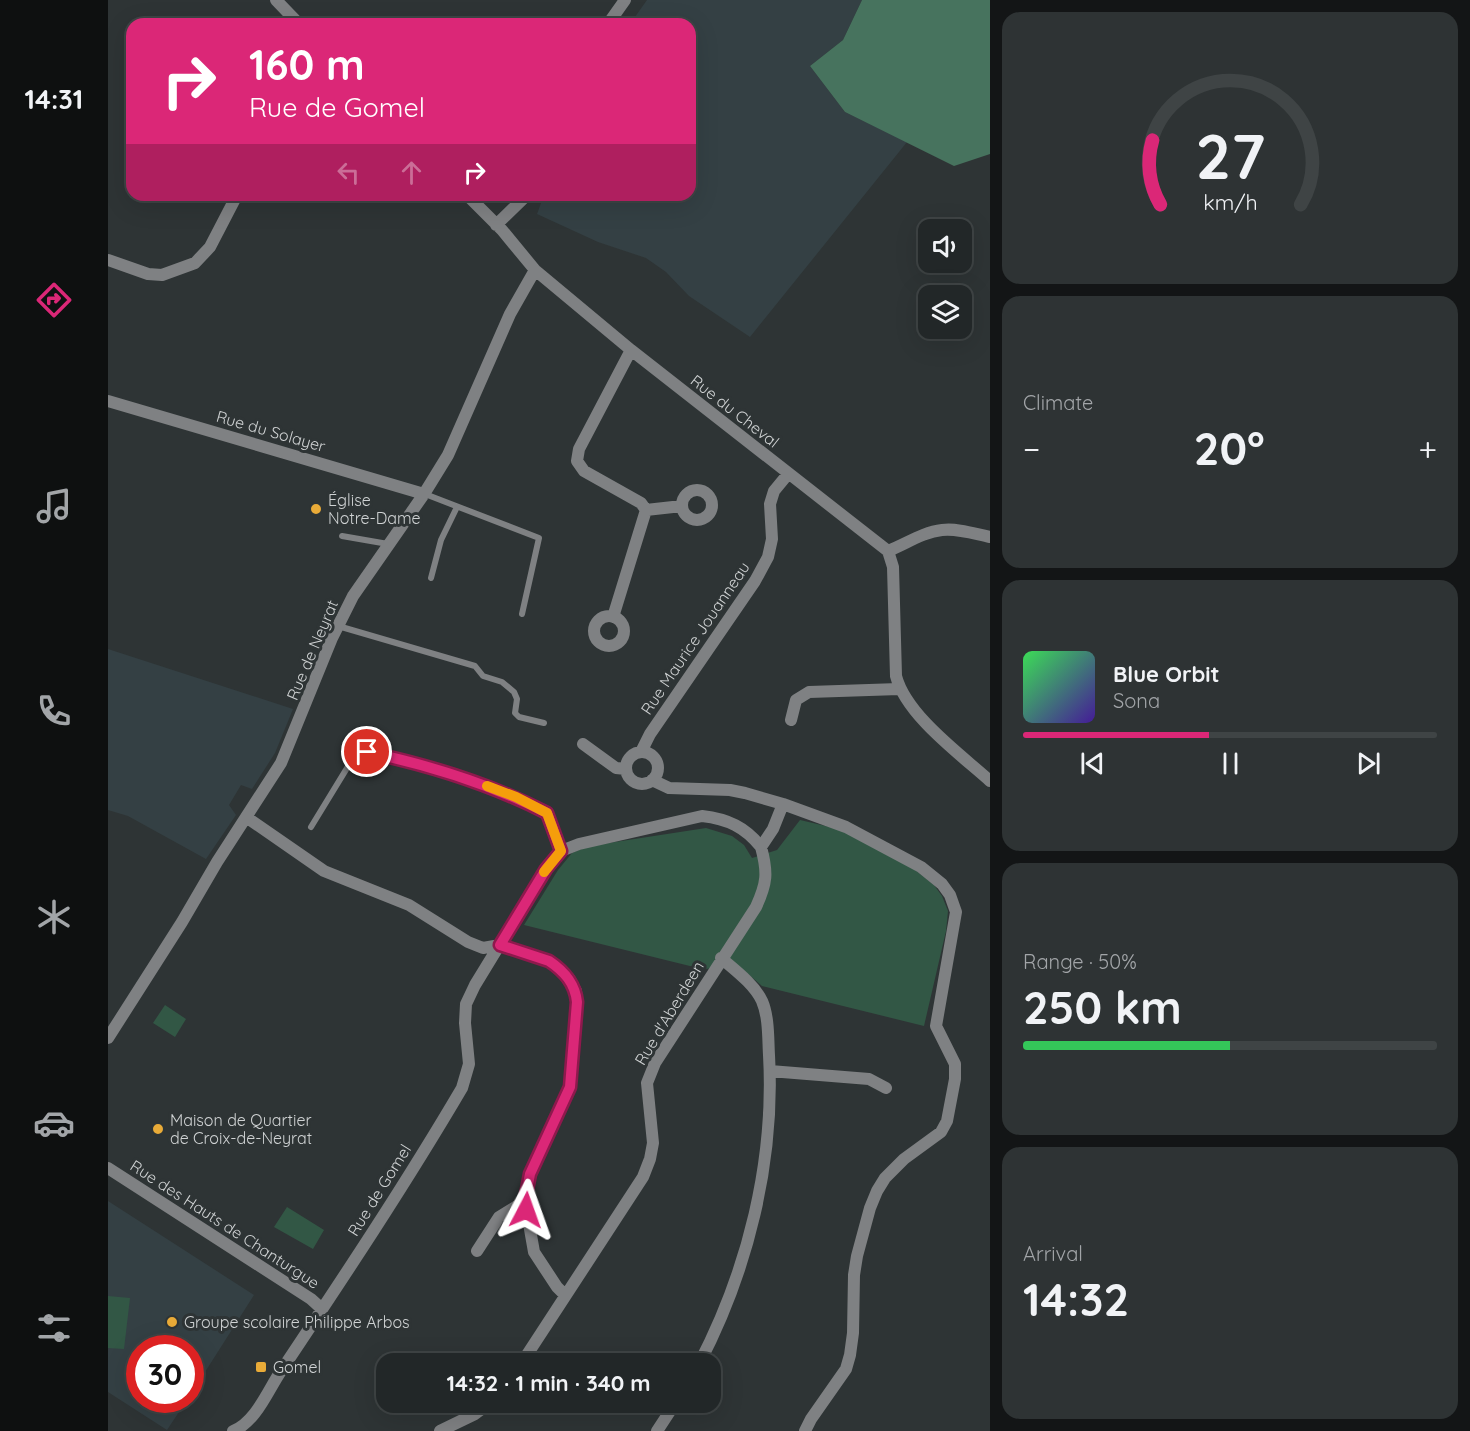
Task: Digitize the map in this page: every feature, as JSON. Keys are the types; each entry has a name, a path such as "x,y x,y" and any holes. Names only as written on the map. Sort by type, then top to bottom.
{"street":[{"path":"276,0 293,18"},
{"path":"609,0 622,4 612,18"},
{"path":"108,260 148,274 162,275 195,263 210,247 234,201"},
{"name":"Rue du Cheval","path":"473,201 535,270 631,350 888,551"},
{"path":"496,225 521,201"},
{"name":"Rue de Neyrat","path":"108,1038 281,763 338,626 353,596 424,494 448,455 510,314 535,270"},
{"path":"631,350 579,448 577,461 584,471 641,503 646,510"},
{"name":"Rue du Solayer","path":"108,401 424,494"},
{"name":"Rue Maurice Jouanneau","path":"641,752 650,734 755,581 768,556 772,540 770,504 774,491 788,474"},
{"path":"646,510 682,506"},
{"path":"613,617 646,510"},
{"path":"989,779 924,720 899,689 896,676 893,567 888,551 924,534 942,530 960,530 990,537"},
{"path":"791,720 796,700 809,692 899,689"},
{"path":"583,744 616,768 626,769"},
{"path":"641,752 647,753 655,760 657,770 652,780 643,784 634,782 627,775 626,769 626,764 632,755 641,752"},
{"path":"652,780 669,788 730,790 783,804 846,827 921,867 942,884 956,912 936,1026 955,1064 953,1095 947,1121 941,1132 904,1159 885,1178 877,1191 856,1256 850,1355 842,1375 805,1431"},
{"path":"561,851 579,844 702,816 732,822 750,833 761,847 774,829 783,804"},
{"path":"246,817 324,871 409,905 468,942 483,948 500,945 549,961 569,978 576,991 577,1002 570,1087 530,1174 525,1200 534,1252 557,1287 565,1295"},
{"name":"Rue d'Aberdeen","path":"528,1353 643,1177 653,1143 647,1083 655,1063 756,907 765,887 766,868 761,847"},
{"name":"Rue de Gomel","path":"233,1431 240,1428 256,1411 379,1223 462,1088 469,1064 465,1023 466,1004 475,985 546,869 561,851"},
{"path":"704,1353 734,1285 748,1238 765,1157 770,1071 768,1034 762,1003 740,974 721,958"},
{"path":"770,1071 869,1079 886,1088"},
{"name":"Rue des Hauts de Chanturgue","path":"108,1168 311,1299 322,1309"},
{"path":"477,1251 499,1217 525,1200"},
{"path":"440,1431 458,1426 476,1413"},
{"path":"657,1431 669,1413"}],"lane":[{"path":"424,494 538,538 522,614"},
{"path":"431,578 441,540 457,507"},
{"path":"342,536 388,544"},
{"path":"338,626 475,666 483,676 502,682 514,692 517,699 515,713 519,717 544,723"},
{"path":"311,827 355,755 367,752 410,761 468,779 547,813 561,851"}],"shaded area":[{"path":"647,0 862,0 843,40 810,66 845,112 907,142 750,337 689,296 666,272 646,258 598,242 537,214 542,201 696,201 696,18 634,18"},
{"path":"108,649 293,709 275,753 252,789 241,785 229,805 236,815 206,859 128,816 108,810"},
{"name":"Groupe scolaire Philippe Arbos","path":"108,1201 254,1295 204,1374 204,1335 126,1335 126,1404 108,1392"},
{"name":"Groupe scolaire Philippe Arbos","path":"141,1413 178,1413 167,1430"}],"green space":[{"path":"862,0 990,0 990,154 954,166 845,112 810,66 843,40"},
{"path":"800,820 843,830 914,869 934,885 942,896 948,911 946,931 924,1026 762,986 740,967 702,969 524,925 558,870 572,853 589,846 706,828 732,836 744,845 752,858 777,850"},
{"path":"165,1005 186,1019 175,1037 153,1023"},
{"path":"287,1207 324,1230 313,1249 274,1227"},
{"path":"108,1296 130,1298 124,1349 108,1348"}],"slow traffic":[{"path":"487,786 516,797 547,813 561,851 544,872"}],"place":[{"name":"Église Notre-Dame","path":"316,509"},
{"name":"Maison de Quartier de Croix-de-Neyrat","path":"158,1129"},
{"name":"Groupe scolaire Philippe Arbos","path":"172,1322"},
{"name":"Gomel","path":"261,1367"}],"route":[{"path":"367,752 410,761 516,797 547,813 561,851 546,869 500,945 554,964 569,978 576,991 570,1087 526,1185 526,1210"}]}
